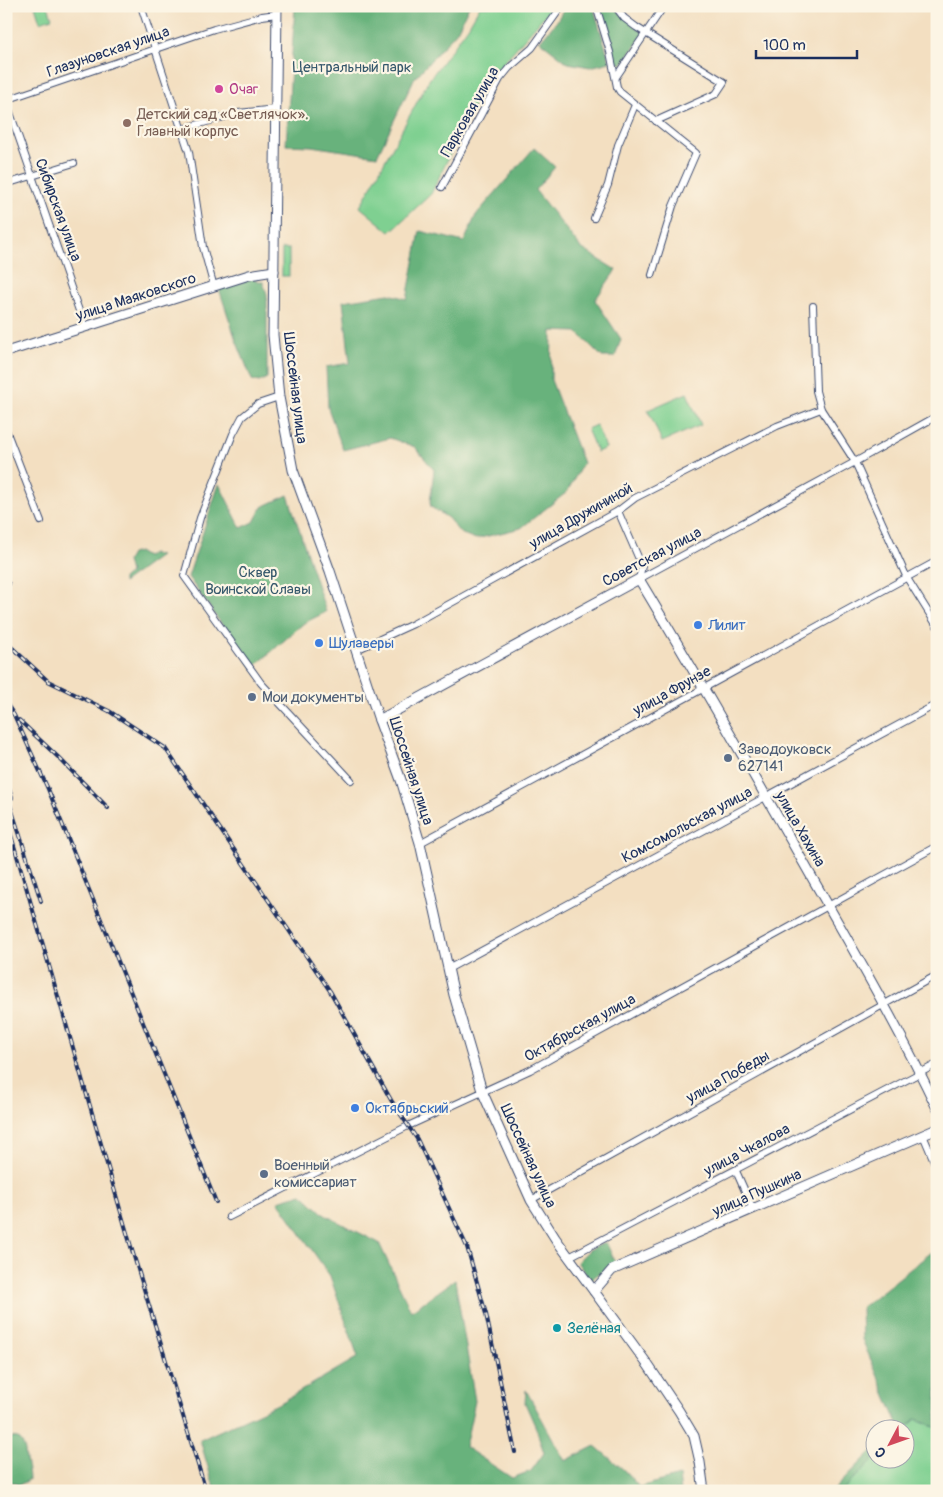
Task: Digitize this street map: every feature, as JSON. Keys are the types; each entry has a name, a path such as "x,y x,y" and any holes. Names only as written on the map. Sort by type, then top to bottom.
{"main road":[{"name":"Шоссейная улица","path":"277,10 273,335 279,397 293,470 330,571 379,720 401,780 420,843 464,1032 482,1091 531,1200 555,1238 648,1365 694,1436 704,1491"},
{"name":"улица Маяковского","path":"6,352 248,275 274,270"},
{"name":"улица Хахина","path":"640,579 828,906 920,1073 937,1108"},
{"name":"Советская улица","path":"379,720 640,579"},
{"name":"улица Пушкина","path":"594,1291 612,1270 937,1129"}],"street":[{"path":"141,6 189,152 203,247 214,287"},
{"name":"Парковая улица","path":"442,187 497,85 509,68 532,48 562,6"},
{"path":"596,6 616,77 617,87 620,92 696,153 673,206 652,276"},
{"path":"615,6 624,18 636,27 724,82 716,94 656,121"},
{"path":"616,77 664,6"},
{"name":"Глазуновская улица","path":"6,100 214,29 277,10"},
{"name":"Сибирская улица","path":"6,100 85,328"},
{"path":"594,218 608,185 618,145 635,105"},
{"path":"182,129 238,113 276,109"},
{"path":"6,184 74,162"},
{"path":"813,306 816,392 821,409 855,462 907,578 937,626"},
{"path":"279,397 258,404 242,417 233,434 200,518 184,576 261,684 351,780"},
{"name":"улица Дружининой","path":"356,650 413,624 618,511 635,498 777,426 821,409"},
{"name":"Советская улица","path":"640,579 937,416"},
{"path":"6,430 41,521"},
{"name":"улица Хахина","path":"618,511 642,566 640,579"},
{"name":"улица Фрунзе","path":"420,843 937,561"},
{"name":"Комсомольская улица","path":"448,968 937,704"},
{"name":"Октябрьская улица","path":"229,1217 408,1126 530,1070 937,846"},
{"name":"улица Победы","path":"531,1200 937,975"},
{"name":"улица Чкалова","path":"569,1257 937,1064"},
{"path":"923,1135 937,1168"},
{"path":"736,1171 753,1209"}],"green space":[{"path":"35,6 48,6 52,18 40,22"},
{"name":"Центральный парк","path":"295,6 469,6 457,31 414,79 377,156 311,146 286,145"},
{"path":"480,6 553,6 483,86 431,194 390,232 360,207 429,80 468,27"},
{"path":"565,6 593,6 610,62 590,67 568,63 540,41 557,21"},
{"path":"599,6 612,6 644,34 622,64 615,62"},
{"path":"534,148 555,167 535,190 581,248 616,270 595,300 621,339 615,357 602,357 577,332 552,331 551,380 583,463 567,492 521,528 476,539 460,533 448,518 431,507 434,470 415,447 390,438 343,450 328,408 326,367 350,363 343,301 389,294 407,299 420,231 464,242 476,215"},
{"path":"282,249 289,249 289,276 282,276"},
{"path":"252,279 263,282 267,294 267,378 259,382 252,380 219,289"},
{"path":"687,393 701,425 662,442 648,410"},
{"path":"596,425 606,448 597,452 587,429"},
{"name":"Сквер Воинской Славы","path":"219,484 241,528 254,522 262,507 288,495 326,612 304,623 253,668 188,577"},
{"path":"138,552 146,557 152,554 160,556 123,583 123,579 130,573 127,561 131,554"},
{"path":"302,1194 325,1215 379,1243 411,1311 455,1280 475,1401 465,1447 512,1478 531,1471 544,1453 525,1403 526,1390 565,1461 595,1446 624,1470 639,1487 679,1476 681,1491 215,1491 200,1440 282,1402 358,1357 330,1276 278,1201"},
{"path":"606,1242 615,1262 590,1280 577,1262 589,1250"},
{"path":"937,1248 937,1428 916,1419 896,1420 862,1339 861,1308"},
{"path":"915,1420 937,1428 937,1491 842,1491 866,1467 866,1470 916,1470"},
{"path":"10,1437 18,1438 25,1450 29,1480 19,1485 6,1480 6,1440"},
{"path":"866,1457 866,1467 842,1491 833,1491"}],"waterway":[{"path":"934,6 937,16"}],"railway":[{"path":"6,581 9,584"},
{"path":"6,642 48,681 109,711 165,748 330,991 391,1100 417,1139 467,1247 486,1314 515,1452"},
{"path":"6,703 14,715 48,789 216,1202"},
{"path":"19,720 108,808"},
{"path":"6,779 12,798"},
{"path":"6,792 41,901"},
{"path":"6,818 132,1250 206,1491"}],"place":[{"name":"Очаг","path":"219,89"},
{"name":"Детский сад «Светлячок». Главный корпус","path":"127,123"},
{"name":"Лилит","path":"698,625"},
{"name":"Шулаверы","path":"319,643"},
{"name":"Мои документы","path":"252,697"},
{"name":"Заводоуковск 627141","path":"728,758"},
{"name":"Октябрьский","path":"355,1108"},
{"name":"Военный комиссариат","path":"264,1174"},
{"name":"Зелёная","path":"557,1328"}]}
